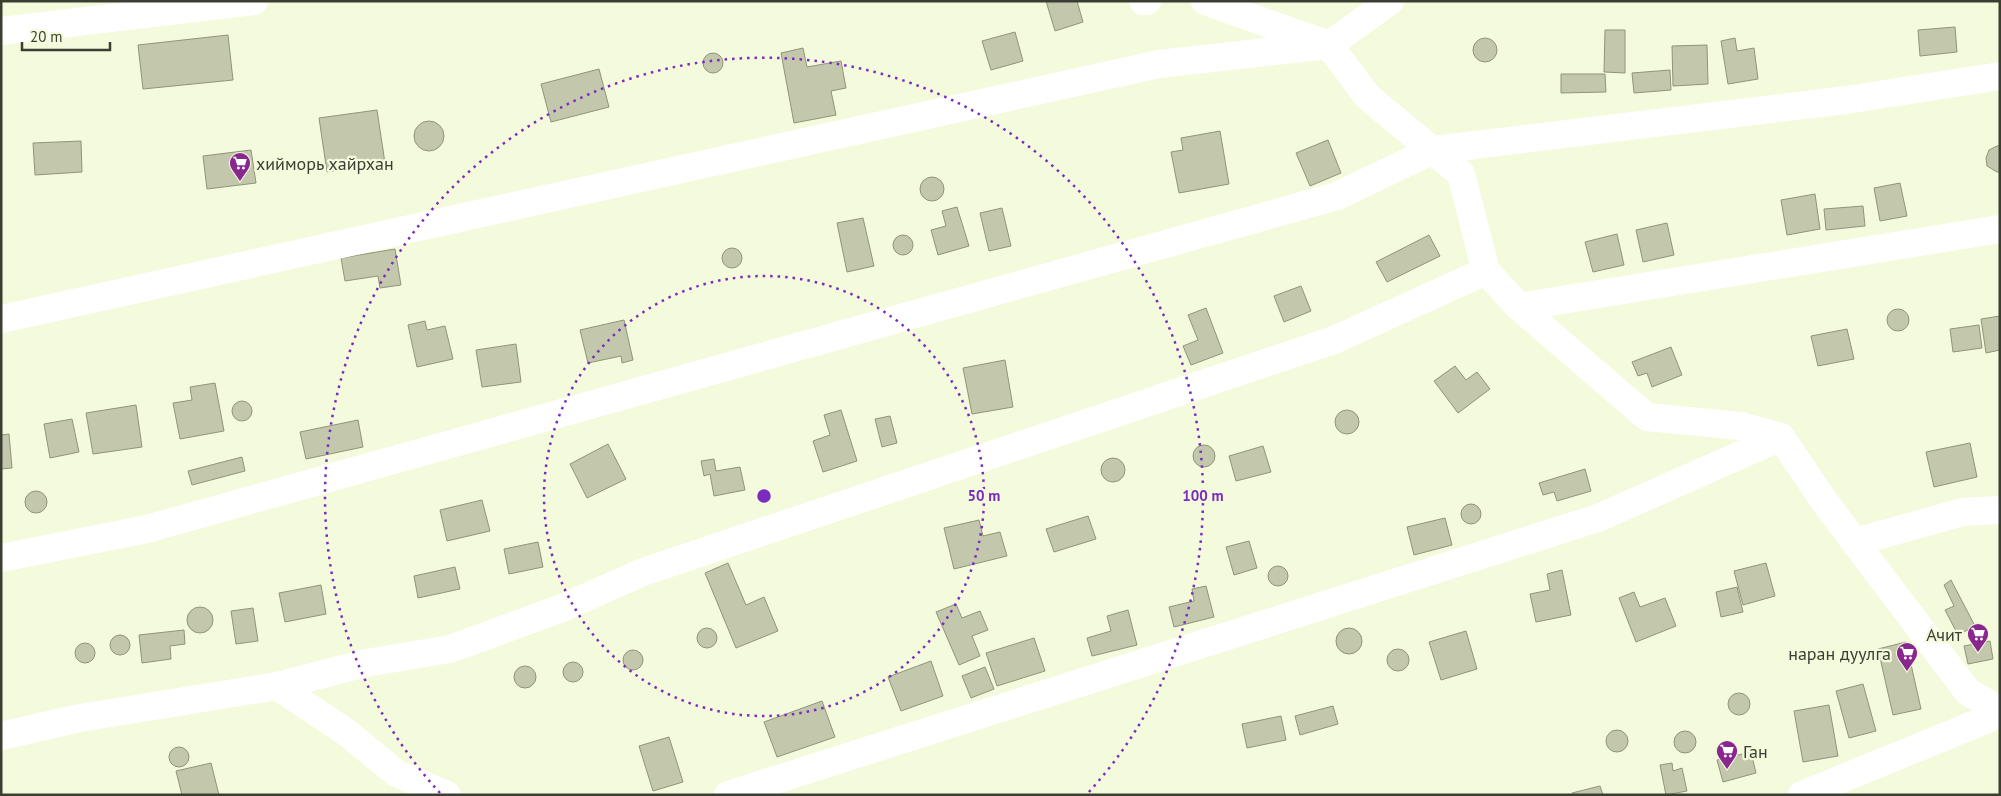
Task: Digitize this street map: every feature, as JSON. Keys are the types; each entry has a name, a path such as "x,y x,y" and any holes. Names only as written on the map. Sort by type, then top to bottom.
{"street":[{"path":"1,31 254,1"},
{"path":"1205,1 1329,45 1368,97 1462,174 1486,271 1519,307 1647,417 1741,426 1781,437 1824,502 1968,692 2000,710"},
{"path":"1,319 1159,64 1329,45 1390,1"},
{"path":"1,558 146,529 1328,199 1433,150 1846,100 2000,76"},
{"path":"1519,307 2000,229"},
{"path":"1,736 80,718 277,686 366,662 450,649 562,608 642,572 1334,340 1486,271"},
{"path":"728,795 1598,518 1781,437"},
{"path":"1855,542 1964,512 2000,510"},
{"path":"277,686 346,732 396,773 447,795"},
{"path":"1802,795 2000,714"}],"building":[{"path":"1046,1 1077,1 1083,22 1055,31"},
{"path":"1955,27 1957,52 1920,56 1918,30"},
{"path":"1605,30 1625,30 1625,73 1604,72"},
{"path":"1015,32 1023,61 991,70 982,41"},
{"path":"228,35 233,80 143,89 138,45"},
{"path":"1485,38 1494,41 1497,50 1494,59 1485,62 1476,59 1473,50 1476,41"},
{"path":"1735,38 1737,51 1754,48 1758,79 1728,84 1721,41"},
{"path":"1707,45 1708,84 1673,86 1672,46"},
{"path":"803,48 807,67 841,61 846,88 831,91 836,115 794,123 781,53"},
{"path":"709,53 717,53 723,59 723,67 717,73 709,73 703,67 703,59"},
{"path":"599,69 609,107 551,122 541,84"},
{"path":"1670,70 1671,90 1634,93 1632,73"},
{"path":"1561,74 1605,74 1606,92 1561,93"},
{"path":"377,110 385,163 327,172 319,118"},
{"path":"429,121 440,125 444,136 440,147 429,151 418,147 414,136 418,125"},
{"path":"1220,131 1229,184 1179,193 1171,152 1183,150 1181,138"},
{"path":"1328,140 1341,173 1310,186 1296,153"},
{"path":"81,141 82,172 35,175 33,143"},
{"path":"2000,146 2000,172 1987,166 1986,158 1989,150"},
{"path":"251,150 256,183 207,189 203,156"},
{"path":"932,177 937,178 943,184 943,194 937,200 932,201 927,200 921,194 920,189 921,184 927,178"},
{"path":"1900,183 1907,216 1880,221 1874,188"},
{"path":"1815,194 1820,229 1787,235 1781,200"},
{"path":"1863,206 1865,226 1826,230 1824,209"},
{"path":"957,207 969,246 938,255 931,230 946,226 942,211"},
{"path":"1002,208 1011,246 989,251 980,213"},
{"path":"863,218 874,266 847,272 837,223"},
{"path":"1667,223 1674,255 1643,262 1636,230"},
{"path":"1617,234 1624,265 1593,272 1585,242"},
{"path":"899,235 907,235 913,241 913,249 907,255 899,255 893,249 893,241"},
{"path":"1429,235 1440,256 1387,282 1376,262"},
{"path":"728,248 736,248 742,254 742,262 736,268 728,268 722,262 722,254"},
{"path":"395,249 401,285 380,288 378,276 345,281 341,258"},
{"path":"1301,286 1311,311 1284,322 1274,296"},
{"path":"1206,308 1223,353 1191,365 1183,346 1198,340 1188,315"},
{"path":"1894,309 1902,309 1909,316 1909,324 1902,331 1894,331 1887,324 1887,316"},
{"path":"2000,316 2000,350 1986,353 1981,319"},
{"path":"624,320 633,360 622,363 621,356 588,363 580,330"},
{"path":"425,321 427,330 445,326 453,359 417,367 408,325"},
{"path":"1979,325 1982,348 1953,352 1950,329"},
{"path":"1847,329 1854,359 1818,366 1811,336"},
{"path":"516,344 521,382 482,387 476,350"},
{"path":"1671,347 1682,375 1652,387 1647,373 1638,376 1632,362"},
{"path":"1005,360 1013,407 972,414 963,368"},
{"path":"1455,366 1466,380 1477,372 1490,389 1458,413 1434,381"},
{"path":"215,383 224,431 180,439 173,403 192,400 190,387"},
{"path":"242,401 249,404 252,411 249,418 242,421 235,418 232,411 235,404"},
{"path":"136,405 142,447 93,454 86,413"},
{"path":"841,410 857,461 823,472 813,441 830,435 824,415"},
{"path":"1347,410 1356,413 1359,422 1356,431 1347,434 1338,431 1335,422 1338,413"},
{"path":"890,416 897,443 882,447 875,419"},
{"path":"72,419 79,452 50,458 44,424"},
{"path":"358,420 363,447 306,459 300,432"},
{"path":"9,434 12,468 1,469 1,435"},
{"path":"1970,443 1977,477 1934,487 1926,452"},
{"path":"608,444 626,479 587,498 570,464"},
{"path":"1204,445 1212,448 1215,456 1212,464 1204,467 1196,464 1193,456 1196,448"},
{"path":"1263,446 1271,472 1236,481 1229,456"},
{"path":"242,457 245,471 192,485 188,471"},
{"path":"1113,458 1122,461 1125,470 1122,479 1113,482 1104,479 1101,470 1104,461"},
{"path":"714,459 716,471 740,467 745,490 714,496 710,474 704,476 701,461"},
{"path":"1585,469 1591,491 1557,501 1554,492 1543,495 1539,483"},
{"path":"36,491 46,498 47,502 40,512 36,513 26,506 25,502 32,492"},
{"path":"482,500 490,531 447,541 440,510"},
{"path":"1471,504 1478,507 1481,514 1478,521 1471,524 1464,521 1461,514 1464,507"},
{"path":"1088,516 1096,539 1054,552 1046,529"},
{"path":"1445,518 1452,545 1414,555 1407,527"},
{"path":"979,520 983,536 1000,532 1007,556 954,569 944,528"},
{"path":"1249,541 1257,568 1234,575 1226,547"},
{"path":"538,542 543,567 509,574 504,549"},
{"path":"728,563 746,605 764,597 778,631 736,648 705,573"},
{"path":"1766,563 1775,596 1743,605 1734,571"},
{"path":"1274,566 1282,566 1288,572 1288,580 1282,586 1274,586 1268,580 1268,572"},
{"path":"455,567 460,589 418,598 414,576"},
{"path":"1562,570 1571,615 1536,622 1530,594 1550,590 1547,574"},
{"path":"1951,580 1975,626 1958,635 1945,610 1954,606 1944,585"},
{"path":"321,585 326,614 285,622 279,593"},
{"path":"1206,586 1214,617 1174,627 1169,607 1194,601 1192,589"},
{"path":"1737,587 1743,612 1721,617 1716,592"},
{"path":"1634,592 1640,607 1665,598 1676,626 1636,642 1619,598"},
{"path":"956,604 962,618 980,611 988,630 972,636 980,656 959,665 936,612"},
{"path":"200,607 209,611 213,620 209,629 200,633 191,629 187,620 191,611"},
{"path":"253,608 258,641 236,644 231,611"},
{"path":"1128,610 1137,645 1092,656 1087,638 1111,631 1107,616"},
{"path":"703,628 711,628 717,634 717,642 711,648 703,648 697,642 697,634"},
{"path":"1349,628 1358,632 1362,641 1358,650 1349,654 1340,650 1336,641 1340,632"},
{"path":"184,630 185,644 170,646 171,659 142,663 139,635"},
{"path":"1466,631 1477,669 1441,680 1429,642"},
{"path":"116,635 124,635 130,641 130,649 124,655 116,655 110,649 110,641"},
{"path":"1034,638 1045,671 997,686 986,653"},
{"path":"1990,641 1993,659 1968,664 1964,646"},
{"path":"1906,642 1921,709 1893,715 1878,649"},
{"path":"81,643 89,643 95,649 95,657 89,663 81,663 75,657 75,649"},
{"path":"1394,649 1402,649 1409,656 1409,664 1402,671 1394,671 1387,664 1387,656"},
{"path":"629,650 637,650 643,656 643,664 637,670 629,670 623,664 623,656"},
{"path":"931,661 943,696 901,711 888,677"},
{"path":"569,662 577,662 583,668 583,676 577,682 569,682 563,676 563,668"},
{"path":"525,666 533,669 536,677 533,685 525,688 517,685 514,677 517,669"},
{"path":"985,667 994,689 971,698 962,676"},
{"path":"1863,684 1876,731 1849,738 1836,691"},
{"path":"1735,693 1743,693 1750,700 1750,708 1743,715 1735,715 1728,708 1728,700"},
{"path":"822,701 835,737 777,757 764,722"},
{"path":"1829,705 1838,756 1803,762 1794,711"},
{"path":"1333,706 1338,724 1300,735 1295,716"},
{"path":"1281,716 1286,740 1247,748 1242,724"},
{"path":"1617,730 1625,733 1628,741 1625,749 1617,752 1609,749 1606,741 1609,733"},
{"path":"1685,731 1693,734 1696,742 1693,750 1685,753 1677,750 1674,742 1677,734"},
{"path":"669,737 683,782 653,791 639,746"},
{"path":"175,747 183,747 189,753 189,761 183,767 175,767 169,761 169,753"},
{"path":"1751,752 1756,773 1723,782 1717,760"},
{"path":"211,763 219,795 182,795 176,771"},
{"path":"1672,763 1673,771 1682,768 1687,791 1666,795 1660,765"},
{"path":"1600,786 1603,795 1573,795 1572,793"}],"place":[{"name":"хийморь хайрхан","path":"240,182"},
{"name":"Ачит","path":"1978,653"},
{"name":"наран дуулга","path":"1907,672"},
{"name":"Ган","path":"1727,770"}]}
